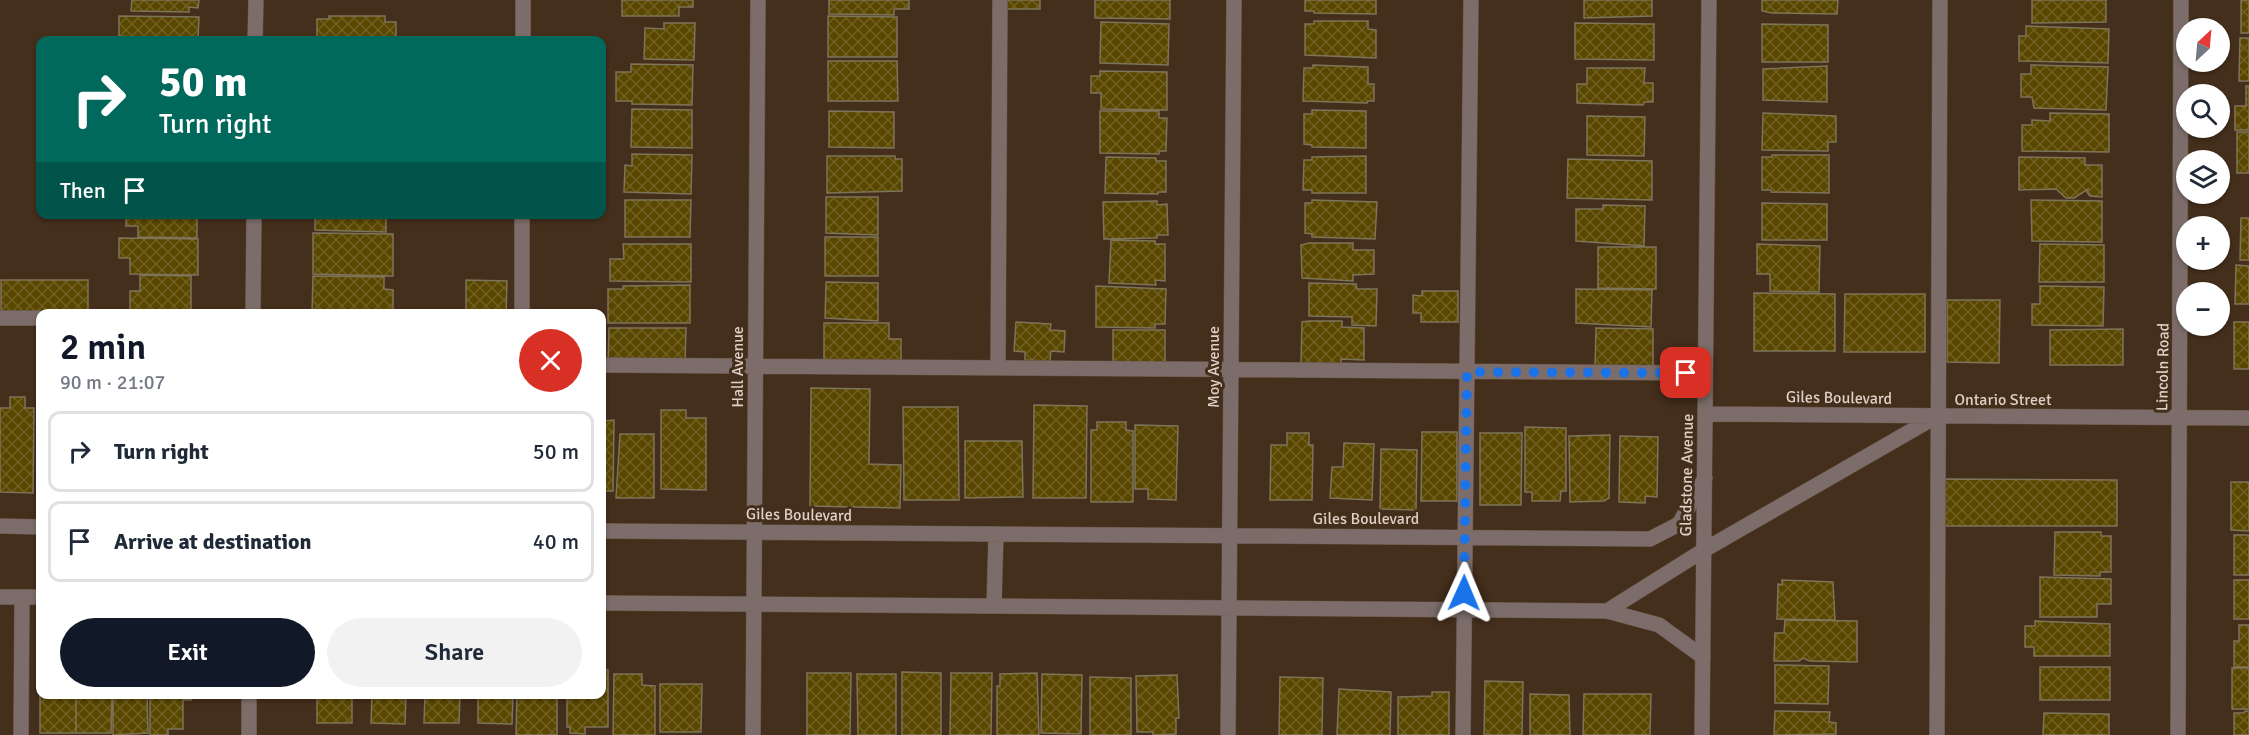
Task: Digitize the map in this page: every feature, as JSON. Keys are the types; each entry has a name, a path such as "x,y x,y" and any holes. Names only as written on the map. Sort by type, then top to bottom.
{"street":[{"path":"255,36 256,0"},
{"path":"523,36 524,0"},
{"name":"Hall Avenue","path":"753,735 758,0"},
{"path":"998,368 1000,0"},
{"name":"Moy Avenue","path":"1228,735 1234,0"},
{"path":"1463,735 1471,0"},
{"name":"Gladstone Avenue","path":"1702,735 1709,0"},
{"path":"1937,735 1940,0"},
{"name":"Lincoln Road","path":"2178,735 2181,0"},
{"path":"253,309 254,219"},
{"path":"522,219 522,309"},
{"path":"0,318 36,318"},
{"path":"606,365 1706,373"},
{"name":"Giles Boulevard","path":"1705,414 1937,416"},
{"name":"Ontario Street","path":"1704,550 1937,416 2249,418"},
{"name":"Giles Boulevard","path":"606,531 1650,539 1679,524 1705,478"},
{"path":"0,526 36,527"},
{"path":"994,606 996,534"},
{"path":"1607,611 1704,550"},
{"path":"0,597 36,597"},
{"path":"21,597 21,735"},
{"path":"606,603 1607,611 1659,625 1702,657"},
{"path":"249,699 249,735"}],"building":[{"path":"132,0 199,0 198,8 189,7 189,12 131,11"},
{"path":"622,0 693,0 693,7 679,7 679,16 622,16"},
{"path":"829,0 909,0 909,9 894,9 894,15 829,14"},
{"path":"1007,0 1040,0 1040,9 1007,9"},
{"path":"1095,0 1170,0 1170,19 1095,18"},
{"path":"1305,0 1376,0 1376,14 1314,13 1314,11 1305,11"},
{"path":"1584,0 1652,0 1652,16 1584,18"},
{"path":"1762,0 1838,0 1837,14 1772,13 1762,11"},
{"path":"2032,0 2106,0 2106,22 2032,23"},
{"path":"2241,0 2249,0 2249,33 2241,33"},
{"path":"119,16 199,17 198,36 119,36"},
{"path":"329,16 385,16 385,22 396,22 396,36 317,36 317,19 329,19"},
{"path":"828,16 897,17 897,57 828,57"},
{"path":"1314,21 1368,21 1368,29 1376,30 1376,58 1305,55 1305,24 1314,24"},
{"path":"1101,22 1169,24 1168,65 1100,63"},
{"path":"664,23 695,23 694,60 644,59 645,28 664,29"},
{"path":"1575,23 1654,24 1654,60 1575,59"},
{"path":"1762,24 1828,25 1828,62 1762,62"},
{"path":"2026,26 2109,29 2108,63 2019,61 2019,36 2026,36"},
{"path":"2240,38 2249,38 2249,81 2239,81"},
{"path":"828,61 897,61 898,101 828,101"},
{"path":"631,64 693,65 692,105 632,104 632,101 616,101 616,72 631,72"},
{"path":"1313,65 1368,67 1368,84 1374,84 1374,101 1367,101 1367,103 1303,101 1304,68 1313,68"},
{"path":"2031,65 2108,67 2106,110 2034,108 2032,97 2021,97 2021,74 2031,74"},
{"path":"1827,66 1827,102 1763,100 1763,69"},
{"path":"1587,68 1645,68 1644,83 1653,83 1653,102 1644,102 1643,105 1577,103 1577,84 1587,84"},
{"path":"1100,71 1167,72 1167,110 1101,109 1101,93 1091,93 1091,76 1100,76"},
{"path":"2246,86 2249,86 2249,130 2235,130 2235,106 2246,106"},
{"path":"632,109 692,110 692,148 631,147"},
{"path":"1312,110 1366,111 1366,148 1312,147 1312,145 1304,144 1304,114 1312,114"},
{"path":"829,111 894,112 894,148 829,147"},
{"path":"1100,111 1159,111 1159,118 1167,118 1166,151 1159,151 1159,154 1100,153"},
{"path":"1763,113 1836,116 1836,142 1828,142 1828,151 1762,150"},
{"path":"2050,113 2109,114 2109,152 2022,151 2022,125 2032,125 2032,120 2050,121"},
{"path":"1587,116 1645,117 1644,156 1587,155"},
{"path":"2237,132 2249,132 2249,173 2237,173"},
{"path":"632,154 692,155 691,194 624,192 625,165 632,166"},
{"path":"1772,155 1829,155 1829,193 1762,190 1762,157 1772,157"},
{"path":"827,156 895,156 895,159 902,159 902,191 827,193"},
{"path":"1366,156 1366,193 1312,193 1312,190 1303,190 1304,160 1312,160 1312,157"},
{"path":"1106,157 1156,158 1156,161 1166,161 1166,192 1158,192 1158,194 1105,193"},
{"path":"2019,157 2085,158 2085,165 2102,165 2102,197 2090,196 2088,189 2074,198 2066,198 2056,189 2019,190"},
{"path":"1568,159 1652,161 1652,200 1567,198"},
{"path":"826,197 878,197 878,235 826,233"},
{"path":"625,200 691,200 690,237 625,237"},
{"path":"1312,200 1377,202 1375,239 1312,237 1312,234 1305,233 1305,203 1312,203"},
{"path":"2031,200 2102,201 2102,242 2032,241"},
{"path":"1157,201 1157,205 1167,204 1168,235 1157,235 1157,238 1104,239 1103,202"},
{"path":"1762,203 1827,204 1827,240 1762,240"},
{"path":"1603,205 1645,206 1644,246 1576,241 1576,209 1603,209"},
{"path":"2241,218 2249,218 2249,260 2240,260"},
{"path":"126,219 197,219 197,238 138,237 138,226 126,226"},
{"path":"315,219 386,219 386,232 315,230"},
{"path":"313,233 393,234 393,276 313,274"},
{"path":"825,237 878,237 878,276 825,276"},
{"path":"119,238 198,239 198,275 130,274 130,258 119,258"},
{"path":"1111,240 1155,241 1155,244 1165,244 1165,281 1155,280 1156,285 1109,283"},
{"path":"1353,243 1353,250 1374,250 1374,274 1353,275 1353,281 1302,278 1301,245"},
{"path":"623,244 691,244 691,282 610,281 610,259 624,259"},
{"path":"1757,244 1820,246 1819,292 1770,291 1770,274 1757,274"},
{"path":"2040,244 2104,245 2104,282 2039,282"},
{"path":"1598,247 1656,247 1656,289 1598,288"},
{"path":"2236,265 2249,266 2249,304 2235,304"},
{"path":"140,275 191,276 191,309 130,309 130,291 140,291"},
{"path":"313,276 384,277 384,289 393,290 393,309 312,309"},
{"path":"1,280 88,280 88,309 36,309 36,315 1,315"},
{"path":"466,280 507,281 506,309 466,309"},
{"path":"826,282 878,283 878,321 825,318"},
{"path":"1309,283 1356,284 1357,289 1377,289 1376,326 1352,325 1352,317 1309,316"},
{"path":"690,285 690,323 608,323 608,289 623,289 623,286"},
{"path":"1096,286 1166,289 1165,324 1155,324 1155,328 1096,327"},
{"path":"2040,286 2104,287 2103,326 2032,325 2032,304 2040,304"},
{"path":"1576,289 1652,290 1651,327 1576,323"},
{"path":"1422,291 1458,291 1458,322 1421,322 1421,313 1413,313 1413,295 1422,296"},
{"path":"1754,293 1835,294 1835,351 1754,351"},
{"path":"1845,294 1925,294 1925,352 1844,352"},
{"path":"1947,300 2000,300 1999,363 1947,362"},
{"path":"1342,321 1342,327 1364,328 1364,360 1341,359 1341,365 1301,363 1302,322"},
{"path":"1016,322 1051,324 1050,330 1065,331 1064,352 1051,351 1050,361 1025,360 1025,352 1014,351"},
{"path":"2234,322 2249,322 2249,369 2234,369"},
{"path":"824,323 889,323 889,339 901,339 901,361 824,363"},
{"path":"609,328 686,328 685,363 608,363"},
{"path":"1596,328 1653,329 1653,369 1595,368"},
{"path":"2123,329 2123,365 2050,365 2050,330"},
{"path":"1113,330 1165,330 1165,362 1113,362"},
{"path":"811,388 870,389 869,464 901,465 900,508 810,506"},
{"path":"10,397 25,397 25,408 34,408 33,493 0,492 0,408 10,408"},
{"path":"1034,405 1087,406 1086,498 1033,498"},
{"path":"903,407 958,407 959,500 904,500"},
{"path":"661,410 686,410 686,418 706,418 706,490 661,489"},
{"path":"614,420 613,491 606,491 606,421"},
{"path":"1097,422 1126,422 1126,430 1133,431 1133,502 1091,502 1091,430 1097,430"},
{"path":"1135,425 1178,426 1176,500 1148,499 1148,489 1135,489"},
{"path":"1525,427 1566,428 1566,491 1561,491 1560,501 1532,501 1532,492 1525,492"},
{"path":"1422,432 1457,432 1457,501 1421,501"},
{"path":"1287,433 1309,433 1309,445 1313,445 1312,500 1270,500 1271,445 1287,445"},
{"path":"1480,433 1522,433 1521,505 1480,505"},
{"path":"620,434 654,434 654,498 616,498"},
{"path":"1610,435 1609,498 1604,501 1570,502 1569,436"},
{"path":"1620,436 1658,437 1657,497 1645,496 1645,503 1619,502"},
{"path":"965,441 1022,441 1023,497 965,498"},
{"path":"1344,443 1374,444 1372,500 1330,498 1332,467 1343,467"},
{"path":"1381,449 1417,450 1416,510 1380,509"},
{"path":"1944,479 2117,480 2117,526 1944,526"},
{"path":"2231,482 2249,482 2249,531 2231,530"},
{"path":"2055,532 2101,532 2101,536 2111,536 2111,572 2100,572 2100,576 2054,575"},
{"path":"2234,535 2249,535 2249,575 2234,575"},
{"path":"2040,577 2111,579 2111,604 2097,604 2097,617 2040,617"},
{"path":"1782,580 1833,582 1835,620 1777,619 1778,584 1782,585"},
{"path":"2234,580 2249,580 2249,619 2234,619"},
{"path":"1785,620 1857,621 1857,662 1810,661 1803,658 1799,661 1774,661 1775,633 1784,633"},
{"path":"2035,621 2110,624 2110,656 2034,656 2034,647 2025,647 2025,626 2035,626"},
{"path":"2239,625 2249,625 2249,667 2234,667 2234,641 2239,641"},
{"path":"1775,665 1829,666 1828,704 1775,703"},
{"path":"2040,667 2110,667 2110,700 2040,700"},
{"path":"2232,668 2249,668 2249,709 2232,709"},
{"path":"606,670 608,670 608,727 585,727 585,734 570,733 570,727 567,727 567,699 606,699"},
{"path":"902,672 941,673 941,735 902,735"},
{"path":"807,673 851,673 850,735 807,735"},
{"path":"951,673 992,673 991,735 950,735"},
{"path":"1037,673 1039,735 997,735 997,686 1000,686 1000,674"},
{"path":"614,674 642,674 642,685 655,686 655,735 613,735"},
{"path":"857,674 896,674 896,735 858,735"},
{"path":"1042,674 1082,675 1081,734 1041,733"},
{"path":"1177,675 1179,718 1176,718 1176,734 1153,735 1153,732 1137,732 1136,676"},
{"path":"1090,677 1131,678 1131,735 1090,735"},
{"path":"1280,677 1323,678 1322,735 1279,735"},
{"path":"1485,681 1523,682 1522,735 1484,735"},
{"path":"660,684 702,684 701,732 660,732"},
{"path":"1339,689 1391,692 1390,735 1337,735"},
{"path":"1432,692 1449,692 1449,735 1398,735 1398,697 1432,696"},
{"path":"1530,694 1569,695 1570,735 1530,735"},
{"path":"1584,694 1651,694 1650,735 1583,735"},
{"path":"40,699 76,699 76,733 40,733"},
{"path":"76,699 112,699 111,733 76,733"},
{"path":"113,699 147,699 148,733 113,735"},
{"path":"150,699 191,699 183,700 183,729 168,729 168,735 150,735"},
{"path":"317,699 352,699 352,723 317,723"},
{"path":"372,699 406,699 405,724 371,723"},
{"path":"425,699 460,699 459,723 424,723"},
{"path":"478,699 513,699 512,724 478,723"},
{"path":"517,699 557,699 557,735 516,735"},
{"path":"1775,711 1830,712 1829,722 1836,723 1836,734 1774,735"},
{"path":"2249,711 2249,735 2234,735 2234,713"},
{"path":"2044,713 2109,714 2109,735 2043,735"}],"route":[{"path":"1464,593 1467,372 1686,373"}]}
